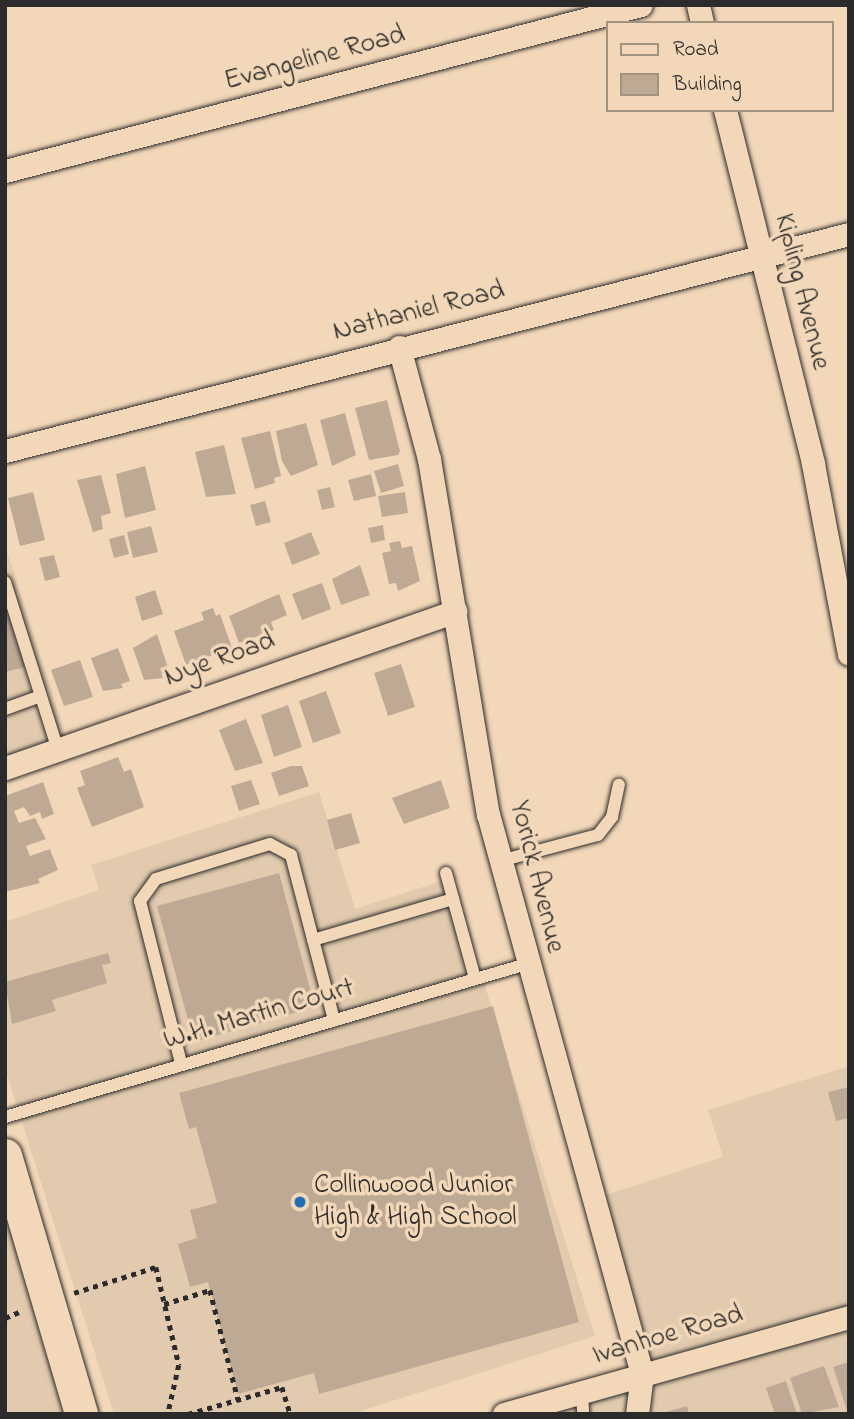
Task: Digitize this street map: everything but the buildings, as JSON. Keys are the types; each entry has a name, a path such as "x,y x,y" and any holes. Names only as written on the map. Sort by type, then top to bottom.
{"street":[{"name":"Evangeline Road","path":"5,171 640,5"},
{"name":"Kipling Avenue","path":"726,112 813,464 849,654"},
{"name":"Nathaniel Road","path":"5,451 399,347 849,234"},
{"name":"Yorick Avenue","path":"399,347 429,459 488,814 527,964 642,1374 637,1414"},
{"name":"Nye Road","path":"5,768 455,611"},
{"path":"5,1155 80,1414"},
{"name":"Ivanhoe Road","path":"504,1414 582,1403 642,1374 849,1317"}],"lane":[{"path":"5,582 58,750"},
{"path":"5,709 40,696"},
{"path":"500,861 598,835 612,817 620,785"},
{"path":"181,1063 139,901 156,879 270,844 290,855 334,1020"},
{"path":"446,873 475,978"},
{"path":"313,940 453,899"},
{"name":"W.H. Martin Court","path":"5,1117 181,1063 527,964"}],"path":[{"path":"73,1294 156,1267 178,1365 168,1414"},
{"path":"164,1304 210,1290 238,1399"},
{"path":"5,1318 19,1312"},
{"path":"188,1414 282,1387 290,1414"}],"shaded area":[{"path":"5,545 69,746 5,768"},
{"name":"Collinwood Junior High & High School","path":"319,792 355,909 451,878 595,1336 352,1414 114,1414 5,1068 5,922 99,890 91,865"},
{"path":"849,1066 849,1414 504,1414 642,1374 593,1199 723,1157 708,1110"},
{"path":"5,1155 81,1414 5,1414"}],"place":[{"name":"Collinwood Junior High & High School","path":"300,1202"}]}
